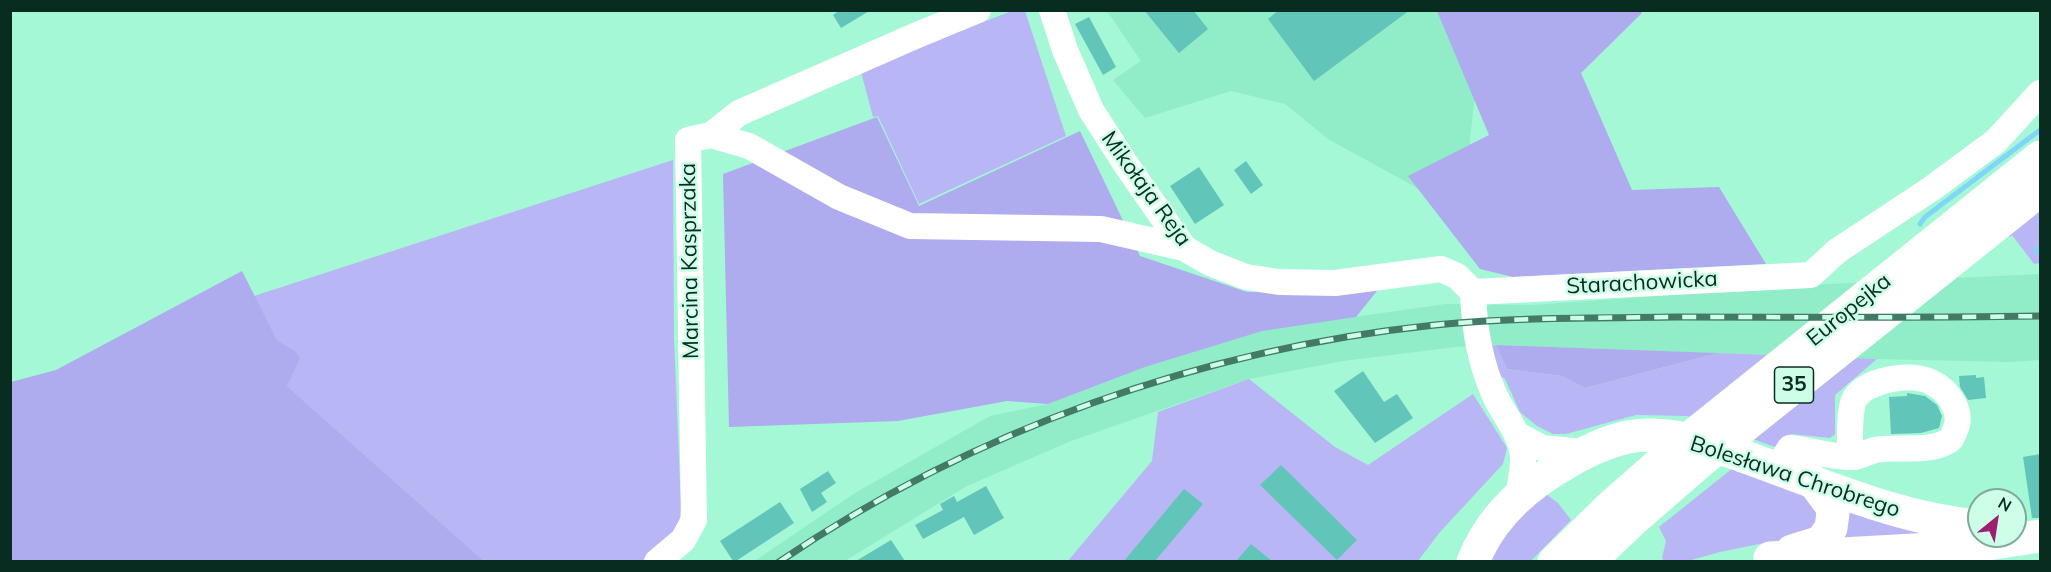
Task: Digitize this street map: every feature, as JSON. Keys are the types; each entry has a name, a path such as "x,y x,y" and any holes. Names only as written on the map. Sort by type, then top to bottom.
{"main road":[{"name":"Europejka","path":"1589,561 1620,514 1682,444 2040,157"},
{"name":"Europejka","path":"1554,561 1774,401 2040,190"},
{"name":"Bolesława Chrobrego","path":"1473,561 1495,522 1518,496 1543,477 1584,452 1627,438 1659,435 1698,442 1904,513 1951,524 1967,533"},
{"path":"1759,560 1821,542 1831,528 1833,513 1831,505 1813,481"},
{"name":"Bolesława Chrobrego","path":"1759,560 1967,538"}],"street":[{"path":"711,135 739,113 978,10"},
{"name":"Mikołaja Reja","path":"1052,10 1065,50 1091,110 1184,248 1210,263 1246,277 1280,282 1335,283 1441,269 1457,276 1473,292"},
{"name":"Starachowicka","path":"1473,292 1811,275 1837,251 1931,189 1996,141 2040,93"},
{"name":"Marcina Kasprzaka","path":"657,561 683,540 694,520 688,140 711,135 749,146 839,197 910,226 1101,229 1184,248"},
{"path":"1473,292 1475,332 1487,376 1495,396 1518,435 1523,458 1518,496"},
{"path":"1518,435 1542,448 1584,452"},
{"path":"1779,470 1790,448 1849,457"},
{"name":"Bolesława Chrobrego","path":"1898,561 1967,539"}],"shaded area":[{"path":"1012,11 1025,11 1066,136 919,204 878,116 873,117 861,72 923,45"},
{"path":"1103,11 1447,11 1476,85 1469,149 1419,189 1328,139 1285,104 1231,91 1145,118 1113,80 1141,61 1109,14"},
{"path":"1437,11 1640,11 1642,13 1581,73 1632,190 1719,187 1766,264 1513,277 1480,269 1408,176 1489,135"},
{"path":"877,117 919,206 1080,131 1140,256 1247,292 1332,293 1381,286 1356,317 1262,331 1145,367 1048,404 1007,401 898,421 729,427 723,174"},
{"path":"673,160 674,337 681,507 679,527 644,561 484,561 287,386 294,350 277,340 254,296"},
{"path":"2040,205 2040,263 2034,264 2012,235 2010,237 2005,231"},
{"path":"242,271 277,340 294,350 300,358 287,386 484,561 11,561 11,382 56,370"},
{"path":"2040,274 2040,360 2010,362 1877,359 1496,345 1456,347 1343,361 1249,379 1071,441 967,486 845,561 753,562 855,493 990,416 1048,404 1145,367 1262,330 1446,304 1533,305 1809,285"},
{"path":"1496,345 1507,369 1562,376 1585,388 1718,353 1877,359 1835,395 1835,434 1830,438 1791,434 1775,447 1687,416 1636,415 1566,434 1553,434 1537,426 1520,412 1505,379 1497,374 1489,346"},
{"path":"1496,345 1718,353 1585,388 1562,376 1507,369"},
{"path":"1249,379 1335,447 1368,465 1473,394 1507,448 1503,464 1440,532 1418,561 1067,562 1152,461 1158,412"},
{"path":"1733,468 1803,490 1820,519 1806,538 1759,544 1688,561 1664,561 1662,558 1666,541 1659,527"},
{"path":"1542,491 1558,503 1571,520 1531,561 1486,562 1500,538"},
{"path":"1844,505 1940,532 1835,547"}],"building":[{"path":"840,10 871,10 841,28 833,15"},
{"path":"1144,10 1193,10 1208,29 1179,53"},
{"path":"1279,10 1410,10 1314,81 1268,19"},
{"path":"1089,17 1116,67 1103,75 1075,24"},
{"path":"1246,161 1263,185 1251,194 1234,170"},
{"path":"1199,167 1224,205 1195,224 1170,186"},
{"path":"1363,371 1384,402 1397,394 1413,418 1375,443 1334,391"},
{"path":"1976,375 1976,378 1984,377 1986,398 1968,400 1960,387 1959,376"},
{"path":"1907,393 1925,396 1937,405 1942,416 1939,428 1921,433 1891,434 1889,397 1907,396"},
{"path":"2040,454 2040,518 2032,518 2023,457"},
{"path":"1281,465 1357,540 1337,560 1260,485"},
{"path":"828,471 836,483 821,493 827,502 812,512 800,489"},
{"path":"986,486 1004,518 974,535 964,517 923,539 915,525 943,510 940,504 954,496 957,502"},
{"path":"1184,489 1203,504 1155,561 1124,561"},
{"path":"780,502 794,523 733,561 720,541"},
{"path":"891,540 905,561 856,561"},
{"path":"1251,544 1272,561 1236,561"}],"waterway":[{"path":"1920,224 1925,217 2040,130"},
{"path":"2036,252 2040,246"}],"railway":[{"path":"779,562 853,515 931,473 1010,435 1092,403 1176,376 1261,354 1348,337 1435,325 1526,319 2040,316"}]}
